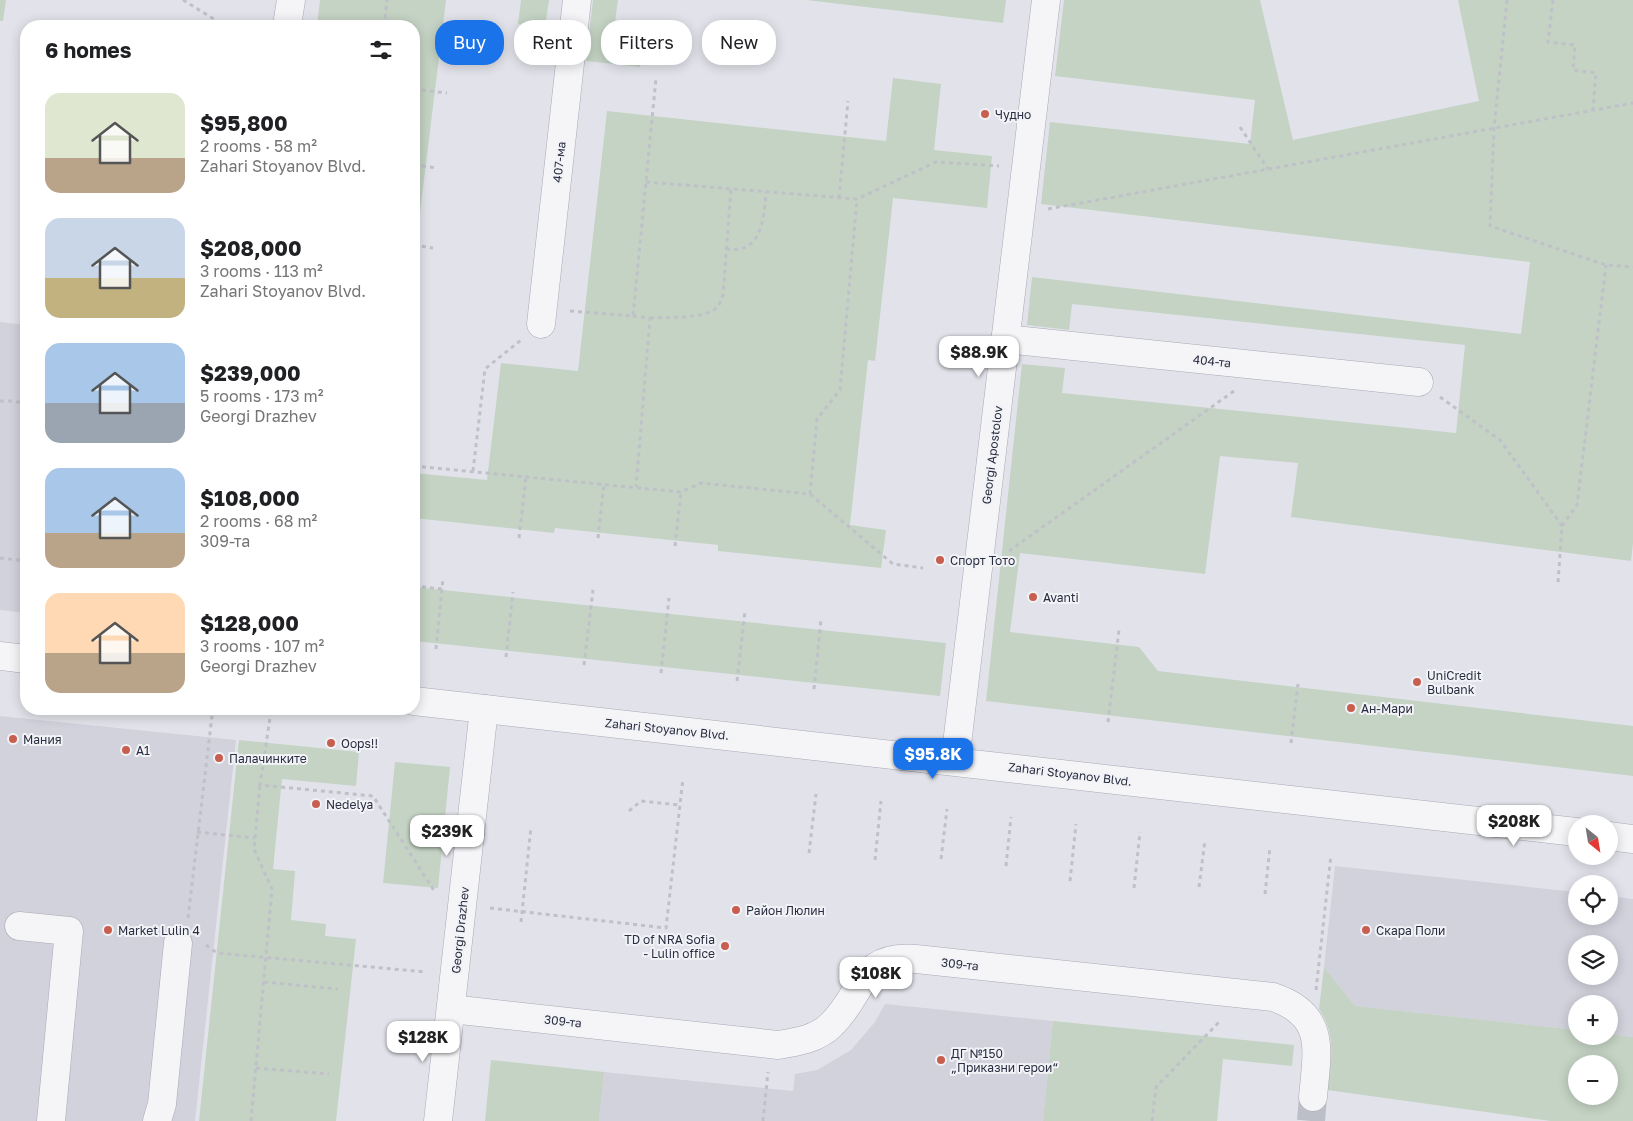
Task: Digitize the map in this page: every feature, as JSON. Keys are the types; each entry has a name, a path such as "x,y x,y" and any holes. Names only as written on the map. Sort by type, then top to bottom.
{"street":[{"path":"288,20 291,0"},
{"name":"407-ма","path":"542,316 577,0"},
{"name":"Georgi Apostolov","path":"954,761 1046,0"},
{"name":"404-та","path":"1006,339 1419,382"},
{"path":"0,656 20,658"},
{"name":"Zahari Stoyanov Blvd.","path":"420,702 1568,831"},
{"name":"Georgi Drazhev","path":"438,1121 484,709"},
{"path":"1618,837 1633,839"},
{"path":"18,926 69,931 51,1121"},
{"path":"157,1121 162,1104 182,943"},
{"name":"309-та","path":"451,1009 778,1045 806,1040 831,1026 849,1004 861,980 872,969 886,962 901,958 1274,997 1289,1002 1302,1012 1312,1025"},
{"path":"1312,1025 1317,1041 1313,1097"}],"path":[{"path":"183,0 216,20"},
{"path":"385,20 387,0"},
{"path":"1507,0 1494,128 1490,226 1606,265 1633,268"},
{"path":"1553,0 1548,42 1576,45 1573,70 1596,73 1593,110"},
{"path":"633,316 656,78"},
{"path":"420,90 447,93"},
{"path":"839,198 848,101"},
{"path":"1020,214 1633,103"},
{"path":"1240,127 1268,169"},
{"path":"646,182 857,199 936,162 1026,168"},
{"path":"420,166 437,168"},
{"path":"473,471 484,369 542,316 633,316 650,318 703,315 716,308 723,295 731,189"},
{"path":"726,250 738,251 746,247 759,233 763,223 766,192"},
{"path":"810,494 817,419 840,390 857,199"},
{"path":"420,246 433,248"},
{"path":"1558,583 1562,526 1577,505 1606,265"},
{"path":"636,487 650,318"},
{"path":"977,573 1269,366"},
{"path":"1419,382 1500,440 1562,526"},
{"path":"0,401 20,402"},
{"path":"420,467 680,492 701,483 810,494 892,564 923,568"},
{"path":"519,538 526,476"},
{"path":"598,538 604,484"},
{"path":"675,546 680,492"},
{"path":"0,558 20,560"},
{"path":"436,649 444,578"},
{"path":"420,587 442,589"},
{"path":"584,665 593,590"},
{"path":"506,657 513,592"},
{"path":"661,673 669,598"},
{"path":"737,681 745,611"},
{"path":"814,689 821,619"},
{"path":"1108,722 1119,630"},
{"path":"1291,743 1298,684"},
{"path":"251,1121 272,889 254,849 260,785 271,715"},
{"path":"212,716 182,943 206,945 217,953 455,975"},
{"path":"260,785 373,796 461,918 522,912 666,928 682,778"},
{"path":"809,853 816,794"},
{"path":"629,811 641,801 679,805"},
{"path":"875,860 881,801"},
{"path":"941,859 947,809"},
{"path":"1006,866 1011,817"},
{"path":"1070,881 1076,824"},
{"path":"521,922 531,827"},
{"path":"197,832 255,838"},
{"path":"1134,888 1140,832"},
{"path":"1199,887 1205,840"},
{"path":"1264,894 1270,847"},
{"path":"1312,1025 1331,855"},
{"path":"264,982 338,989"},
{"path":"1152,1121 1156,1087 1246,994"},
{"path":"762,1121 772,1044"},
{"path":"256,1068 329,1074"}],"shaded area":[{"path":"0,322 20,324 20,612 0,610"},
{"name":"Market Lulin 4","path":"0,716 236,740 195,1121 0,1121"},
{"path":"1335,866 1568,891 1568,925 1618,925 1618,897 1633,899 1633,1037 1618,1035 1618,995 1568,995 1568,1029 1355,1006 1324,967"},
{"name":"ДГ №150 „Приказни герои“","path":"885,1004 1053,1021 1043,1121 599,1121 604,1072 793,1091 795,1074 817,1070 851,1050 875,1022"}],"green space":[{"path":"0,0 6,0 3,21 0,21"},
{"path":"320,0 446,0 444,20 435,20 435,65 438,65 420,213 420,20 318,20"},
{"path":"521,0 549,0 546,20 518,20"},
{"path":"593,0 618,0 615,20 601,20 601,63 591,62 591,20"},
{"path":"806,0 1006,0 1003,23"},
{"path":"1064,0 1260,0 1293,140 1479,101 1458,0 1633,0 1633,543 1631,561 1291,517 1298,463 1220,456 1205,574 1020,553 1010,632 1139,647 1158,671 1633,726 1633,776 986,701 1022,364 1065,368 1062,393 1456,433 1465,345 1072,304 1069,330 1027,325 1032,277 1521,334 1530,262 1041,204 1050,122 1250,144 1255,100 1055,76"},
{"path":"622,65 640,65 640,67"},
{"path":"893,78 941,84 934,150 992,156 987,208 893,198 875,361 868,360 850,525 886,530 881,568 718,551 718,545 555,528 554,533 420,519 420,474 487,480 501,363 578,371 607,111 886,141"},
{"path":"420,588 946,643 940,696 420,642"},
{"path":"239,740 359,752 356,786 282,779 273,869 295,871 291,920 326,924 325,936 356,939 336,1121 199,1121"},
{"path":"395,762 450,767 438,888 383,883"},
{"path":"1324,967 1355,1006 1568,1029 1568,1045 1618,1045 1618,1035 1633,1037 1633,1121 1551,1121 1327,1090 1331,1048 1325,1019 1319,1009"},
{"path":"1053,1021 1294,1045 1292,1066 1223,1059 1217,1121 1043,1121"},
{"path":"491,1060 604,1072 599,1121 485,1121"}],"tunnel":[{"path":"1311,1121 1313,1097"}],"place":[{"name":"Чудно","path":"985,114"},
{"name":"Спорт Тото","path":"940,560"},
{"name":"Avanti","path":"1033,597"},
{"name":"UniCredit Bulbank","path":"1417,682"},
{"name":"Ан-Мари","path":"1351,708"},
{"name":"Мания","path":"13,739"},
{"name":"Oops!!","path":"331,743"},
{"name":"A1","path":"126,750"},
{"name":"Палачинките","path":"219,758"},
{"name":"Nedelya","path":"316,804"},
{"name":"Район Люлин","path":"736,910"},
{"name":"Market Lulin 4","path":"108,930"},
{"name":"Скара Поли","path":"1366,930"},
{"name":"TD of NRA Sofia - Lulin office","path":"725,946"},
{"name":"ДГ №150 „Приказни герои“","path":"941,1060"}]}
